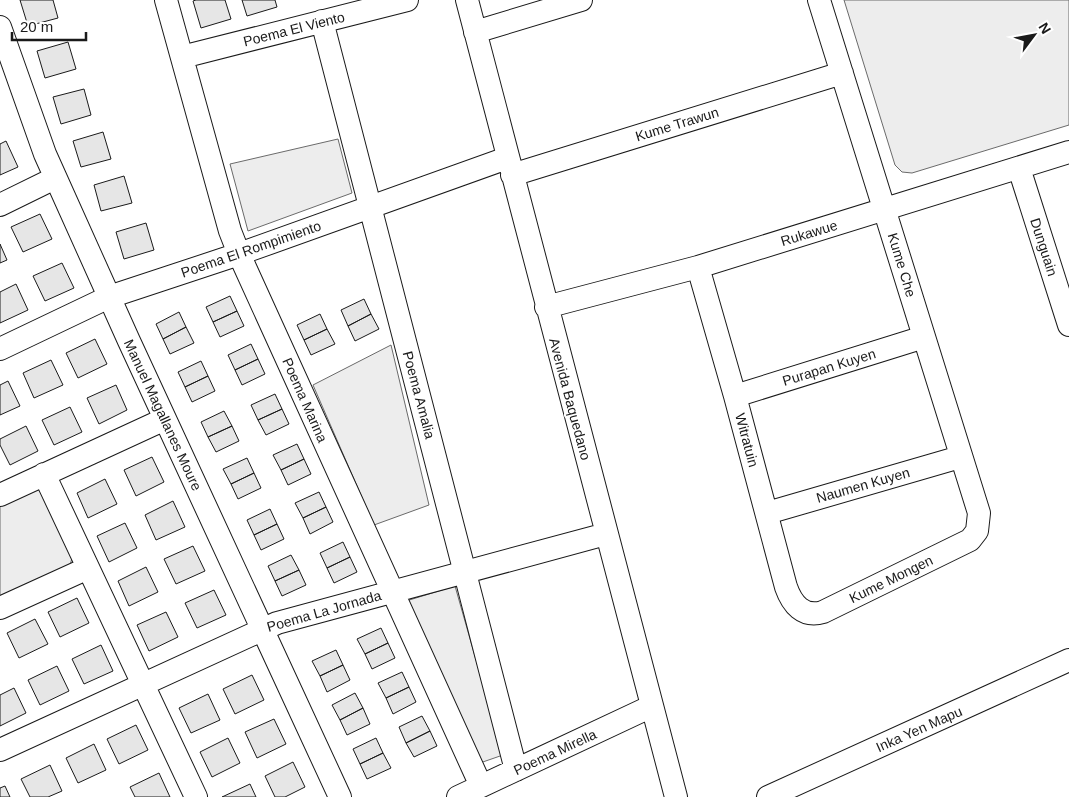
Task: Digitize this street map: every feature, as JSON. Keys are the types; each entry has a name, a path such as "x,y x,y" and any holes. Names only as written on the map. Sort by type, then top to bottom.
{"street":[{"name":"Poema Marina","path":"166,0 230,231 239,254 481,786"},
{"name":"Poema El Viento","path":"182,57 407,0"},
{"name":"Avenida Baquedano","path":"467,0 676,797"},
{"path":"475,32 581,0"},
{"name":"Kume Che","path":"819,0 979,513 977,531"},
{"name":"Poema Amalia","path":"322,21 516,770"},
{"name":"Manuel Magallanes Moure","path":"0,27 41,146 55,178 340,797"},
{"name":"Kume Trawun","path":"509,166 842,73"},
{"name":"Rukawue","path":"546,307 698,267 1069,152"},
{"name":"Poema El Rompimiento","path":"0,349 109,297 239,254 370,207 509,166"},
{"name":"Dunguain","path":"1019,168 1069,325"},
{"path":"0,205 55,178"},
{"name":"Witratuin","path":"698,267 786,587 790,598 801,610"},
{"name":"Purapan Kuyen","path":"735,396 924,337"},
{"path":"0,495 165,419"},
{"name":"Naumen Kuyen","path":"767,513 960,456"},
{"path":"44,474 196,797"},
{"name":"Kume Mongen","path":"801,610 811,614 823,612 964,544 977,531"},
{"name":"Poema La Jornada","path":"0,750 262,628 606,534"},
{"path":"0,608 88,568"},
{"name":"Inka Yen Mapu","path":"768,797 1069,660"},
{"name":"Poema Mirella","path":"458,797 652,706"}],"shaded area":[{"path":"844,0 1069,0 1069,125 912,173 902,172 895,165"},
{"path":"338,139 352,193 248,231 230,164"},
{"path":"391,345 429,505 374,525 313,385"},
{"path":"28,488 40,489 72,558 69,569 0,602 0,501"},
{"path":"455,586 503,755 477,764 406,601"}],"building":[{"path":"20,0 53,0 58,18 28,26"},
{"path":"225,0 231,19 201,28 193,1"},
{"path":"242,0 275,0 277,7 247,16"},
{"path":"68,42 76,69 45,78 37,51"},
{"path":"84,89 91,115 61,124 53,97"},
{"path":"103,132 111,159 81,167 73,141"},
{"path":"6,141 18,167 0,175 0,144"},
{"path":"124,176 132,203 101,211 94,185"},
{"path":"40,214 52,239 23,252 11,227"},
{"path":"146,223 154,250 124,259 116,232"},
{"path":"0,244 7,260 0,263"},
{"path":"62,263 74,288 45,301 33,276"},
{"path":"16,284 28,310 0,323 0,292"},
{"path":"230,296 237,311 213,322 206,307"},
{"path":"364,299 371,314 348,326 341,310"},
{"path":"237,311 244,326 220,337 213,322"},
{"path":"179,312 186,327 163,339 156,324"},
{"path":"320,314 327,329 304,340 297,325"},
{"path":"371,314 379,329 355,341 348,326"},
{"path":"186,327 194,343 170,354 163,339"},
{"path":"327,329 335,344 311,355 304,340"},
{"path":"95,339 107,364 78,378 66,353"},
{"path":"251,344 258,359 235,370 228,355"},
{"path":"258,359 265,374 242,385 235,370"},
{"path":"51,360 63,385 34,398 23,373"},
{"path":"201,361 208,376 185,387 178,372"},
{"path":"208,376 215,391 192,402 185,387"},
{"path":"8,381 20,406 0,415 0,385"},
{"path":"116,385 127,410 99,424 87,398"},
{"path":"275,394 282,409 258,420 251,405"},
{"path":"70,407 82,432 54,445 42,420"},
{"path":"282,409 289,424 266,435 258,420"},
{"path":"224,411 232,426 208,437 201,422"},
{"path":"26,426 38,451 10,465 0,445 0,439"},
{"path":"232,426 239,441 216,452 208,437"},
{"path":"297,444 304,459 281,470 273,455"},
{"path":"152,457 164,482 136,496 124,470"},
{"path":"247,458 254,473 231,484 223,469"},
{"path":"304,459 311,474 288,485 281,470"},
{"path":"254,473 261,488 238,499 231,484"},
{"path":"105,479 117,504 88,518 77,493"},
{"path":"319,492 326,507 303,518 295,503"},
{"path":"173,501 185,527 156,540 145,515"},
{"path":"326,507 333,522 310,534 303,518"},
{"path":"270,509 277,524 254,535 247,520"},
{"path":"125,523 137,548 109,562 97,536"},
{"path":"277,524 284,539 261,550 254,535"},
{"path":"343,542 350,557 327,568 320,553"},
{"path":"193,546 205,571 176,584 164,559"},
{"path":"291,555 299,570 275,581 268,566"},
{"path":"350,557 357,572 334,583 327,568"},
{"path":"146,567 158,592 129,606 118,581"},
{"path":"299,570 306,585 282,596 275,581"},
{"path":"214,590 226,615 197,628 185,603"},
{"path":"77,598 89,623 60,637 48,612"},
{"path":"166,612 178,637 149,651 137,625"},
{"path":"35,619 48,644 19,658 7,633"},
{"path":"381,628 388,643 365,654 357,639"},
{"path":"388,643 395,658 372,669 365,654"},
{"path":"101,645 113,671 84,684 72,659"},
{"path":"336,650 343,665 320,676 312,661"},
{"path":"343,665 350,680 327,692 320,676"},
{"path":"57,666 69,691 40,705 28,680"},
{"path":"402,672 409,687 386,698 378,683"},
{"path":"252,675 264,700 235,714 223,689"},
{"path":"409,687 416,702 393,714 386,698"},
{"path":"14,688 26,713 0,726 0,695"},
{"path":"355,693 363,708 340,720 332,705"},
{"path":"208,694 220,720 191,733 179,708"},
{"path":"363,708 370,724 347,735 340,720"},
{"path":"422,716 430,731 406,743 399,727"},
{"path":"274,719 286,744 257,758 245,732"},
{"path":"136,725 148,750 119,764 107,739"},
{"path":"430,731 437,746 414,757 406,743"},
{"path":"228,738 240,763 212,777 200,752"},
{"path":"376,738 383,753 360,764 353,749"},
{"path":"94,744 106,770 78,783 66,758"},
{"path":"383,753 391,768 367,779 360,764"},
{"path":"293,762 305,787 285,797 275,797 265,776"},
{"path":"50,765 62,791 48,797 30,797 21,779"},
{"path":"159,773 170,797 135,797 130,787"},
{"path":"250,784 256,797 222,797"},
{"path":"5,786 10,797 0,797 0,788"}]}
